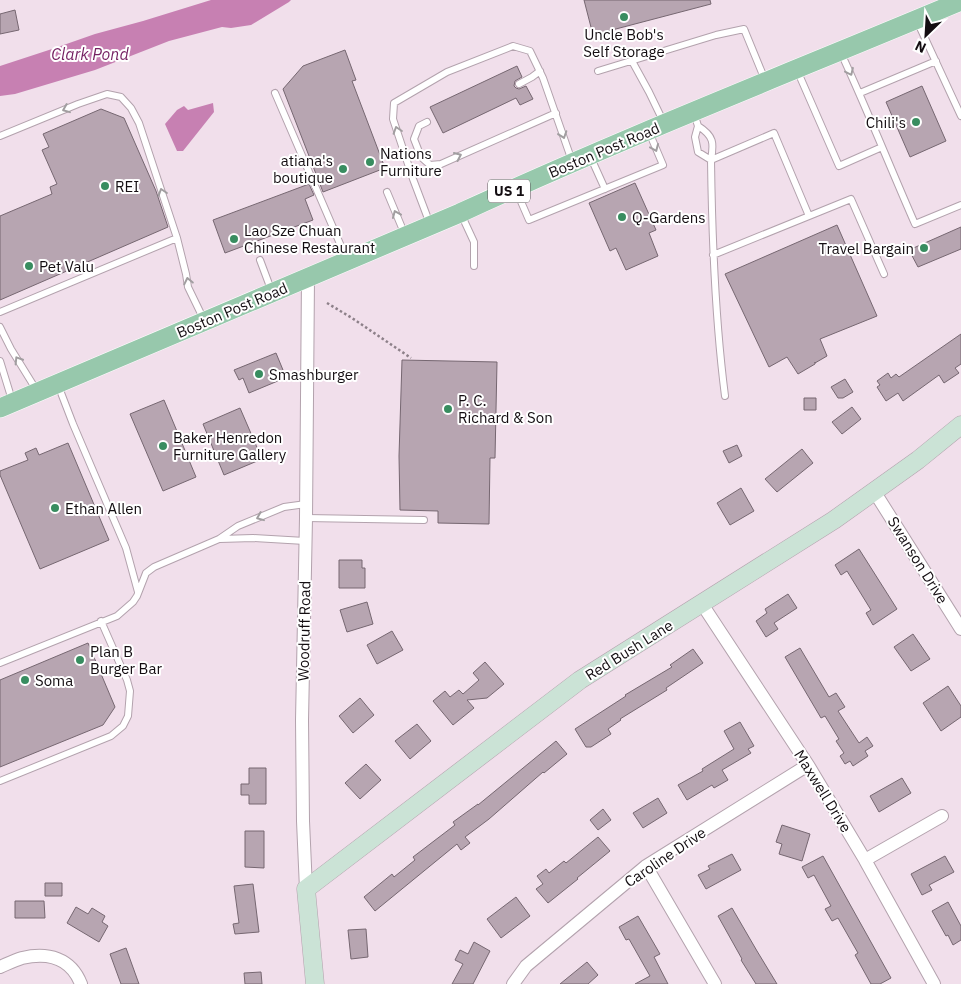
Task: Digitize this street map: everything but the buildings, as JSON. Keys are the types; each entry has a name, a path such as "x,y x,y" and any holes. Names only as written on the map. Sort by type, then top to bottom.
{"main road":[{"name":"Boston Post Road","path":"6,405 348,261 581,159 656,128 696,119 766,81 840,52 961,0"}],"street":[{"name":"Woodruff Road","path":"308,278 302,720 306,889 314,984"},
{"name":"Red Bush Lane","path":"306,889 580,680 834,520 918,460 961,425"},
{"name":"Swanson Drive","path":"874,491 961,629"},
{"name":"Maxwell Drive","path":"702,604 808,765 866,860 934,984"},
{"name":"Caroline Drive","path":"513,984 526,966 646,866 808,765"},
{"path":"866,860 942,816"},
{"path":"646,866 715,984"},
{"path":"0,967 21,958 44,956 58,958 71,968 81,984"}],"lane":[{"path":"917,19 961,116"},
{"path":"598,72 632,60 744,29 766,81"},
{"path":"431,225 393,119 394,104 447,72 513,46 530,51 556,113 581,159 605,189"},
{"path":"840,52 860,93 916,224 961,206"},
{"path":"515,187 529,220 662,165 650,92 632,60"},
{"path":"860,93 936,61"},
{"path":"796,69 839,166 882,147"},
{"path":"519,84 532,78 540,71"},
{"path":"275,93 348,261"},
{"path":"0,136 107,94 121,97 131,108 140,123 177,238 188,286 205,322"},
{"path":"426,122 420,126 414,139 421,157 430,165 441,164 556,113"},
{"path":"696,119 695,137 698,152 711,160"},
{"path":"696,119 708,132 714,146 711,160 713,255 720,355 725,396"},
{"path":"711,160 774,133 809,216"},
{"path":"387,192 405,236"},
{"path":"713,255 850,198 884,274"},
{"path":"460,213 474,242 474,266"},
{"path":"0,312 177,238"},
{"path":"260,260 273,293"},
{"path":"0,327 11,349 38,392"},
{"path":"0,360 6,405"},
{"path":"58,384 126,548 138,592"},
{"path":"0,663 117,616 133,602 146,573 154,566 219,539 238,526 284,507 306,504"},
{"path":"306,518 424,520"},
{"path":"219,539 253,538 305,541"},
{"path":"0,781 110,736 123,726 128,716 130,691 101,621"}],"path":[{"path":"327,303 359,322 411,358"}],"water":[{"name":"Clark Pond","path":"211,0 291,0 251,25 231,28 222,27 169,41 95,70 15,94 0,96 0,66 95,34"},
{"path":"213,103 214,112 183,151 177,151 165,124 177,110 184,106 188,110"}],"place":[{"name":"Uncle Bob's Self Storage","path":"624,17"},
{"name":"Chili's","path":"916,122"},
{"name":"Nations Furniture","path":"370,162"},
{"name":"atiana's boutique","path":"343,169"},
{"name":"REI","path":"105,186"},
{"name":"Q-Gardens","path":"622,217"},
{"name":"Lao Sze Chuan Chinese Restaurant","path":"234,239"},
{"name":"Travel Bargain","path":"924,248"},
{"name":"Pet Valu","path":"29,266"},
{"name":"Smashburger","path":"259,374"},
{"name":"P. C. Richard & Son","path":"448,409"},
{"name":"Baker Henredon Furniture Gallery","path":"163,446"},
{"name":"Ethan Allen","path":"55,508"},
{"name":"Plan B Burger Bar","path":"80,660"},
{"name":"Soma","path":"25,680"}]}
